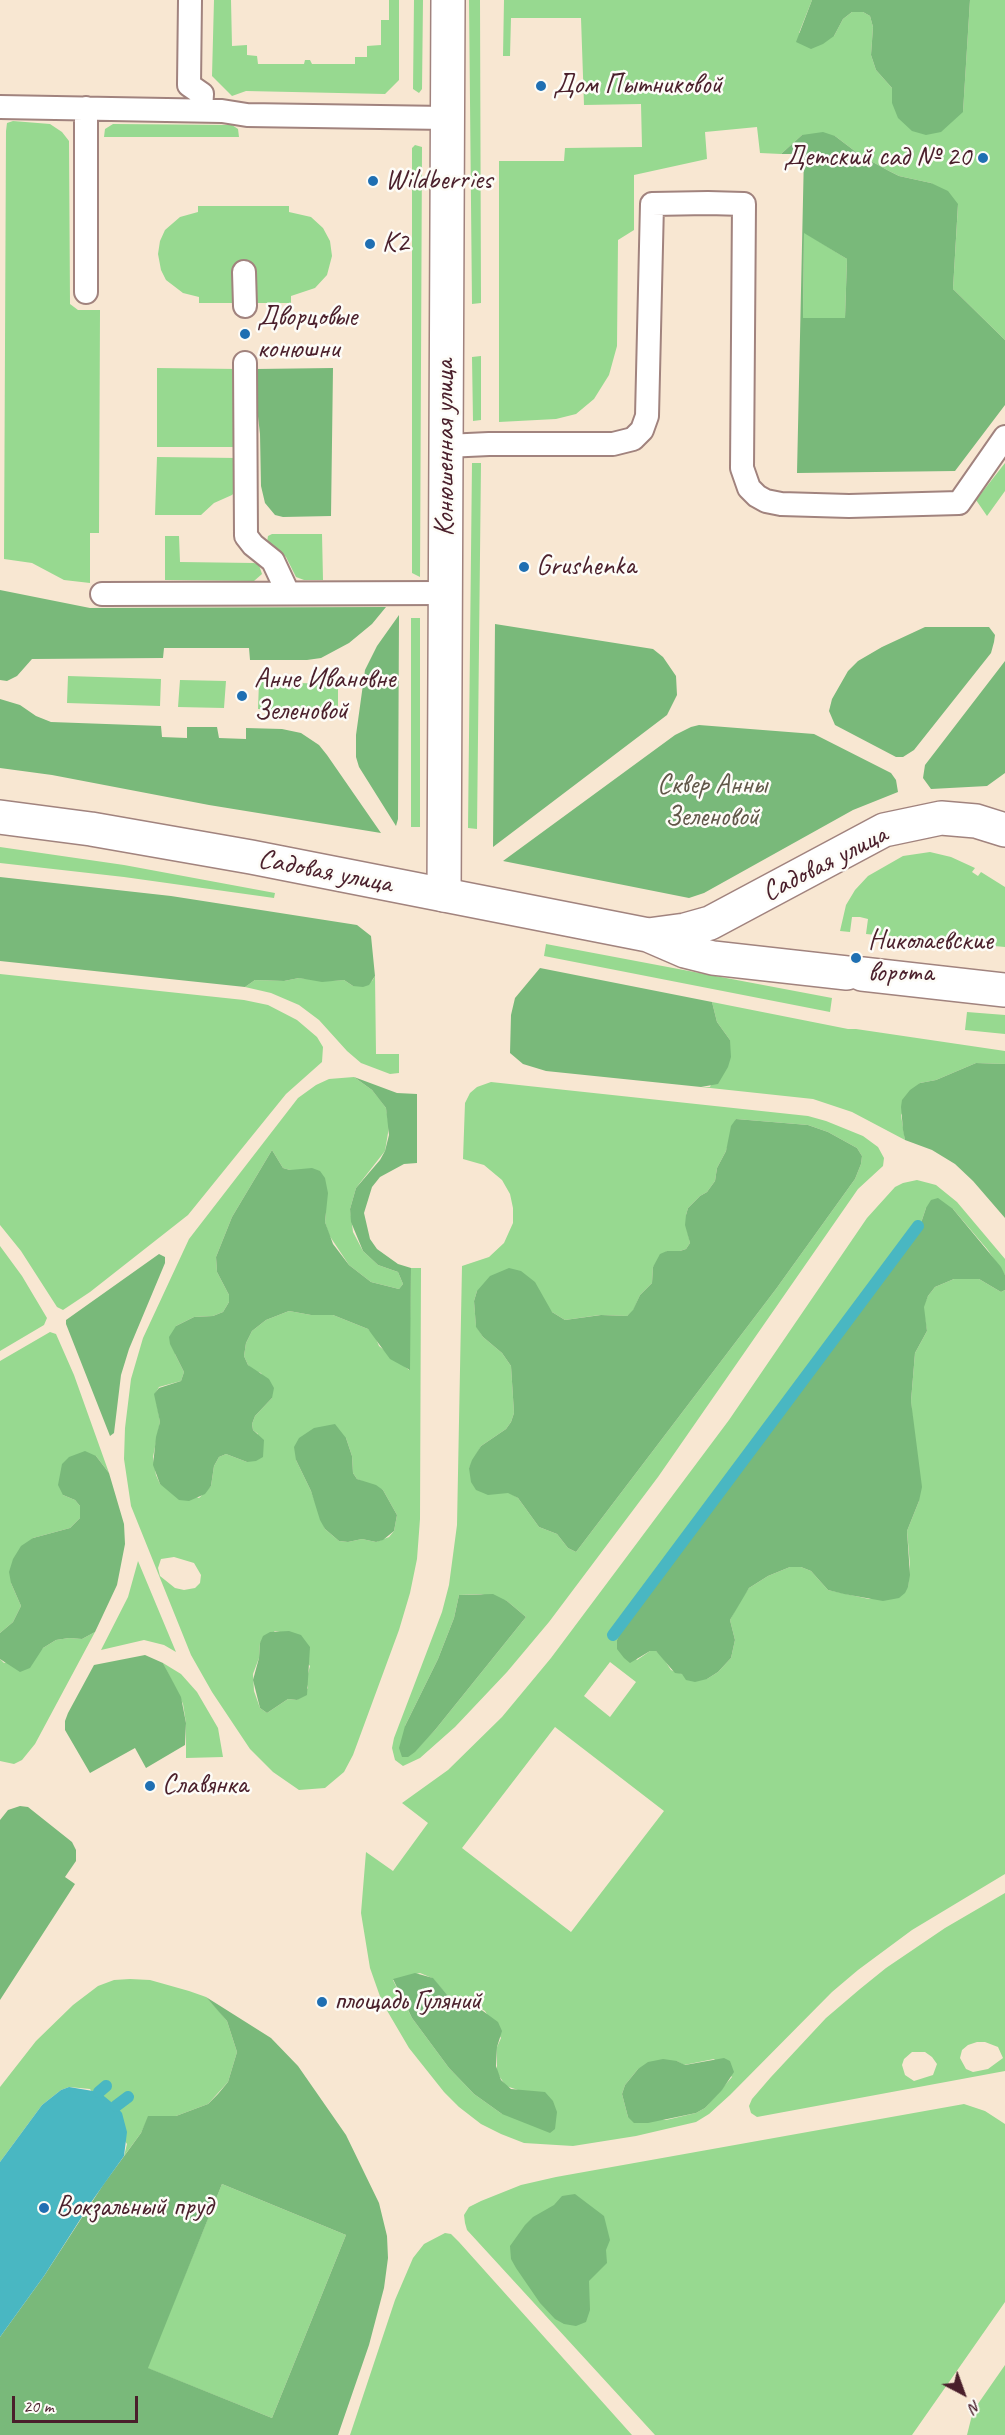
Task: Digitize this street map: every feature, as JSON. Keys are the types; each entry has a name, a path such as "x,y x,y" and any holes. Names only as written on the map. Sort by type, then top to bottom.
{"main road":[{"name":"Конюшенная улица","path":"444,895 448,0"},
{"name":"Садовая улица","path":"0,817 102,831 648,935 685,951 713,958 1005,990"},
{"name":"Садовая улица","path":"648,935 685,930 710,923 884,830 940,818 976,822 1005,830"}],"lane":[{"path":"190,0 189,85 202,94 201,110"},
{"path":"0,106 201,110 246,115 446,118"},
{"path":"86,108 86,292"},
{"path":"446,446 614,444 633,439 642,430 647,416 652,204 697,203 744,204 742,468 749,488 757,496 766,501 781,504 849,506 959,503 1005,437"},
{"path":"244,272 245,306"},
{"path":"245,363 244,526 246,536 273,561 288,593"},
{"path":"102,594 446,593"}],"green space":[{"path":"214,0 231,0 232,46 247,45 247,55 257,56 258,64 304,64 305,60 310,60 312,64 355,64 355,57 367,57 367,46 381,45 381,20 389,20 389,0 399,0 399,80 385,94 246,91 232,96 212,76"},
{"path":"414,0 423,0 422,89 419,93 413,89"},
{"path":"469,0 480,0 481,303 472,304"},
{"path":"504,0 812,0 799,33 834,36 843,19 852,12 863,12 870,16 873,27 871,55 876,70 892,88 892,103 963,112 970,0 1005,0 1005,340 953,289 958,205 931,183 899,176 860,155 835,136 802,135 781,154 760,153 757,127 705,132 707,159 634,175 634,230 618,240 617,346 609,375 594,399 576,414 556,419 499,422 499,161 564,161 565,148 642,147 641,104 584,105 581,18 511,18 510,56 503,56"},
{"path":"812,0 970,0 963,112 941,132 926,135 912,131 898,118 892,103 892,88 876,70 871,55 873,27 870,16 863,12 852,12 843,19 834,36 811,49 796,42"},
{"path":"13,121 50,124 62,132 69,141 70,304 78,310 100,310 99,533 90,533 90,583 64,580 32,563 4,559 6,131 7,123"},
{"path":"113,124 232,125 238,129 239,137 104,137 105,129"},
{"path":"823,132 835,136 860,155 899,176 931,183 948,191 958,204 953,289 1005,340 1005,405 955,471 797,473 804,154 781,154 802,135","holes":["804,233 847,259 845,318 803,318"]},
{"path":"415,145 422,147 420,577 412,573 412,148"},
{"path":"198,206 289,206 289,212 311,217 323,228 330,241 332,256 327,275 315,288 291,296 291,303 199,303 199,297 183,293 166,280 161,270 158,254 165,230 180,217 198,212"},
{"path":"804,232 847,259 845,318 803,318"},
{"path":"481,356 481,420 473,421 472,357"},
{"path":"157,368 238,369 237,447 157,447"},
{"path":"333,368 331,516 283,517 275,515 265,503 261,486 256,369"},
{"path":"157,457 237,458 236,491 214,503 201,515 155,515"},
{"path":"472,463 481,463 477,829 468,828"},
{"path":"1005,463 1005,491 987,516 976,500"},
{"path":"272,534 322,534 323,580 304,580 296,577 286,557 267,542 268,536"},
{"path":"165,536 179,536 180,562 254,563 259,565 262,574 254,581 165,580"},
{"path":"0,590 90,608 386,607 372,624 349,643 321,658 250,660 249,648 164,648 163,658 32,659 17,676 7,681 0,680"},
{"path":"399,615 398,819 396,826 359,767 356,757 356,735 365,670 377,646"},
{"path":"411,618 420,618 420,827 411,827"},
{"name":"Сквер Анны Зеленовой","path":"495,624 653,649 663,657 676,676 677,695 667,715 493,847"},
{"name":"Сквер Анны Зеленовой","path":"925,627 989,627 995,635 994,642 991,653 914,750 903,757 896,757 835,725 829,711 832,699 848,671 858,661"},
{"path":"1005,661 1005,773 987,786 931,789 923,778 925,765"},
{"path":"68,676 161,679 160,706 67,703"},
{"path":"180,680 226,681 224,708 178,707"},
{"path":"259,682 338,684 338,712 258,709"},
{"path":"0,699 20,705 36,716 51,722 161,726 162,737 187,738 187,727 217,727 219,738 246,739 246,728 282,729 301,733 319,745 327,755 381,833 209,805 52,775 0,768"},
{"name":"Сквер Анны Зеленовой","path":"699,725 814,734 891,773 896,780 898,792 853,810 704,893 689,898 503,861 675,735"},
{"path":"0,847 124,865 275,893 274,898 124,877 0,863"},
{"path":"930,852 951,857 975,868 972,872 978,876 981,872 1005,887 1005,947 866,934 868,919 860,917 852,917 850,932 840,931 846,905 855,890 868,876 903,856"},
{"path":"0,877 171,896 357,925 371,936 375,976 369,985 363,987 353,986 344,980 322,982 299,978 284,981 255,980 245,987 0,961"},
{"path":"546,944 832,998 830,1012 544,956"},
{"path":"540,968 712,1002 717,1022 730,1040 731,1057 728,1067 718,1084 701,1087 546,1071 523,1064 510,1053 511,1015 515,998"},
{"path":"0,974 244,1000 268,1005 297,1020 317,1037 323,1047 322,1062 286,1094 188,1215 90,1292 63,1310 57,1307 21,1251 0,1225"},
{"path":"375,976 376,1054 399,1054 399,1073 390,1074 361,1063 319,1020 299,1005 271,993 245,987 255,980 284,981 299,978 344,980 353,986 372,981"},
{"path":"712,1002 848,1029 1005,1051 1005,1064 976,1063 936,1080 920,1083 901,1115 905,1140 852,1112 813,1099 701,1087 710,1087 730,1040 717,1022"},
{"path":"967,1012 1005,1015 1005,1034 965,1030"},
{"path":"976,1063 1005,1064 1005,1218 955,1164 932,1150 905,1140 903,1130 902,1100 910,1090 920,1083 936,1080"},
{"path":"354,1077 372,1090 386,1108 389,1127 385,1151 356,1188 350,1209 353,1232 363,1251 378,1265 398,1272 403,1284 399,1289 371,1282 349,1265 329,1235 325,1222 326,1212 290,1170 283,1168 272,1150 232,1217 216,1257 217,1272 229,1295 229,1302 223,1312 213,1316 194,1317 176,1326 175,1354 184,1372 181,1381 159,1387 155,1394 160,1422 153,1457 156,1475 160,1484 199,1498 211,1486 214,1466 219,1457 226,1454 247,1462 258,1434 253,1430 252,1424 255,1416 272,1398 261,1373 254,1371 248,1365 244,1356 246,1343 252,1331 266,1320 289,1311 311,1315 333,1315 368,1329 375,1336 379,1346 409,1370 411,1268 421,1268 420,1519 417,1559 410,1593 399,1630 353,1755 344,1772 325,1788 299,1790 273,1772 250,1749 212,1692 191,1655 131,1506 124,1459 125,1428 131,1379 143,1338 189,1239 298,1098 329,1079","holes":["346,1438 352,1456 353,1473 357,1479 383,1490 397,1515 394,1531 389,1537 376,1542 362,1539 339,1541 325,1529 311,1491 296,1460","174,1557 194,1563 201,1575 200,1583 195,1588 184,1590 175,1588 160,1576 158,1568 161,1559","275,1631 280,1632 310,1666 306,1681 308,1688 297,1700 288,1699 267,1713 260,1708 254,1691 253,1674 259,1658 260,1643"]},
{"path":"354,1077 397,1093 417,1094 417,1163 404,1164 380,1177 372,1187 364,1213 370,1239 377,1249 398,1264 411,1268 410,1370 390,1359 368,1329 333,1315 311,1315 289,1311 266,1320 252,1331 246,1343 244,1356 248,1365 269,1379 274,1388 272,1398 255,1416 252,1424 253,1430 264,1440 263,1457 247,1462 226,1454 219,1457 214,1466 211,1486 205,1494 189,1501 179,1500 160,1484 153,1465 160,1422 154,1394 159,1388 181,1381 184,1372 170,1344 169,1337 176,1326 194,1317 213,1316 223,1312 229,1302 229,1295 217,1272 216,1257 232,1217 272,1150 283,1168 290,1170 312,1168 320,1171 325,1178 328,1193 325,1222 333,1244 349,1265 371,1282 399,1289 403,1284 398,1272 378,1265 363,1251 351,1222 350,1209 356,1188 380,1160 389,1135 386,1108 372,1090"},
{"path":"491,1082 808,1116 863,1136 878,1147 884,1158 883,1166 858,1189 658,1477 549,1622 507,1672 455,1727 420,1758 403,1766 395,1760 392,1748 394,1738 442,1612 449,1585 457,1525 462,1266 489,1257 504,1243 513,1223 510,1194 502,1180 484,1165 463,1159 465,1103 470,1093 477,1087","holes":["736,1119 808,1125 828,1132 857,1148 862,1156 861,1164 855,1179 776,1289 576,1552 568,1548 557,1534 539,1527 518,1498 469,1468 481,1446 506,1429 514,1413 511,1366 502,1353 483,1337 476,1326 474,1301 477,1291 552,1312 565,1320 600,1315 627,1316 633,1311 640,1295 652,1283 653,1267 667,1251 686,1249 690,1243 686,1225 688,1208 707,1192 715,1181 717,1168 726,1151","481,1594 507,1601 526,1617 435,1730 415,1751 405,1726 438,1659 454,1618 459,1595"]},
{"path":"736,1119 808,1125 828,1132 857,1148 862,1156 861,1164 855,1179 776,1289 576,1552 568,1548 557,1534 539,1527 518,1498 508,1493 488,1495 476,1490 471,1482 469,1468 472,1460 481,1446 506,1429 514,1413 511,1366 502,1353 483,1337 476,1327 474,1301 477,1291 490,1276 509,1268 521,1271 535,1282 552,1312 565,1320 601,1315 627,1316 633,1310 640,1295 652,1283 653,1267 660,1254 686,1249 690,1243 685,1225 688,1208 707,1192 715,1181 717,1168 726,1151 731,1126"},
{"path":"917,1180 936,1185 957,1202 1005,1259 1005,1275 987,1249 953,1209 926,1208 917,1235 621,1631 617,1640 637,1660 650,1651 656,1651 671,1670 707,1679 718,1672 731,1658 735,1640 730,1620 741,1599 749,1588 768,1576 790,1567 801,1567 811,1571 828,1590 869,1599 908,1587 910,1565 907,1531 919,1501 911,1401 915,1353 927,1331 923,1307 935,1287 954,1279 979,1279 1001,1292 1005,1290 1005,1874 912,1930 858,1970 832,1992 730,2095 709,2114 696,2122 636,2136 573,2146 524,2143 501,2134 481,2124 444,2092 409,2048 382,2002 370,1968 361,1913 366,1852 393,1871 428,1823 402,1803 448,1770 502,1717 551,1658 729,1420 867,1218 895,1187","holes":["610,1662 636,1682 610,1717 584,1696","555,1727 664,1811 571,1932 462,1848","420,1973 432,1978 449,1997 472,2003 485,2011 501,2038 497,2047 497,2073 506,2086 518,2090 502,2114 474,2094 449,2068 412,2018 393,1980","714,2059 732,2077 705,2108 696,2113 666,2120 628,2117 622,2094 625,2085 638,2069 677,2061 684,2065"]},
{"path":"938,1198 953,1209 1001,1267 1005,1275 1005,1290 1001,1292 979,1279 954,1279 935,1287 924,1307 927,1331 915,1353 911,1401 922,1487 907,1531 910,1575 905,1593 899,1598 883,1601 844,1594 828,1590 811,1571 801,1567 790,1567 768,1576 749,1588 730,1620 735,1640 731,1658 718,1672 707,1679 695,1682 686,1680 682,1674 675,1673 656,1651 650,1651 630,1663 617,1649 617,1640 621,1631 917,1235 926,1208 931,1200"},
{"path":"0,1246 22,1276 47,1318 44,1325 0,1351"},
{"path":"159,1254 165,1257 165,1263 129,1349 121,1375 114,1433 110,1436 66,1320"},
{"path":"50,1332 56,1334 74,1375 109,1473 96,1456 63,1495 75,1500 80,1506 80,1518 70,1528 33,1538 11,1583 21,1606 13,1622 0,1633 0,1361"},
{"path":"335,1424 346,1438 352,1456 353,1473 357,1479 376,1485 383,1490 397,1515 394,1531 383,1540 376,1542 362,1539 339,1541 325,1529 320,1520 311,1491 296,1460 294,1447 299,1438 314,1428"},
{"path":"85,1451 96,1456 109,1473 124,1524 125,1544 117,1585 95,1632 82,1639 56,1640 43,1648 30,1668 20,1672 0,1659 0,1633 13,1622 21,1606 9,1572 13,1559 21,1546 33,1538 70,1528 80,1518 80,1506 75,1500 63,1495 58,1485 62,1464 69,1457"},
{"path":"138,1561 176,1652 164,1645 144,1640 101,1650 128,1597"},
{"path":"493,1594 507,1601 526,1617 435,1730 415,1752 408,1757 402,1757 399,1748 405,1726 438,1659 454,1618 459,1595"},
{"path":"289,1631 301,1635 310,1647 307,1695 297,1700 288,1699 267,1713 260,1708 253,1680 259,1658 260,1643 263,1636 270,1632"},
{"path":"95,1632 35,1744 22,1760 14,1764 0,1761 0,1659 4,1663 43,1648 56,1640 82,1639"},
{"path":"145,1655 163,1663 181,1697 186,1723 185,1745 146,1768 135,1748 90,1773 65,1730 68,1713 94,1665"},
{"path":"163,1663 181,1674 197,1692 218,1728 223,1757 186,1758 186,1723 183,1704"},
{"path":"20,1806 28,1807 72,1842 76,1850 76,1861 65,1877 75,1884 0,2000 0,1820 8,1810"},
{"path":"1005,1893 1005,2071 757,2117 751,2113 749,2106 752,2099 826,2018 886,1968 945,1928","holes":["977,2042 985,2042 998,2047 1003,2058 988,2069 973,2072 966,2069 960,2058 962,2050","912,2052 925,2052 932,2057 937,2064 933,2075 914,2081 905,2075 902,2065 904,2059"]},
{"path":"415,1973 433,1978 449,1997 472,2003 498,2022 502,2031 497,2047 496,2066 501,2080 511,2089 545,2092 553,2101 557,2112 555,2129 550,2133 502,2114 474,2094 449,2068 412,2018 393,1979"},
{"path":"114,1980 150,1980 206,1997 227,2021 237,2052 228,2082 208,2104 176,2116 149,2116 141,2133 124,2156 127,2144 90,2089 69,2087 61,2090 42,2105 0,2162 0,2087 36,2041 73,2005 98,1986"},
{"path":"206,1997 271,2038 298,2066 346,2135 379,2203 387,2236 388,2258 384,2288 369,2345 338,2435 0,2435 0,2337 141,2133 148,2116 176,2116 208,2104 228,2082 237,2052 227,2021","holes":["222,2184 346,2235 272,2418 148,2368"]},
{"path":"724,2058 730,2061 734,2072 722,2090 705,2108 696,2113 648,2123 634,2123 628,2117 622,2094 625,2085 638,2069 648,2062 663,2059 685,2065"},
{"path":"964,2104 985,2111 1005,2124 1005,2302 912,2435 655,2435 467,2230 465,2223 464,2215 469,2207 521,2185"},
{"path":"222,2184 346,2235 272,2418 147,2368"},
{"path":"575,2194 604,2216 610,2240 606,2250 607,2263 589,2281 590,2310 586,2322 576,2326 564,2324 555,2319 540,2303 511,2259 510,2246 533,2217 554,2205 562,2196"},
{"path":"445,2233 451,2234 459,2242 632,2435 350,2435 395,2300 413,2258 424,2244"},
{"path":"1005,2365 1005,2435 967,2435 973,2411"}],"water":[{"name":"Вокзальный пруд","path":"69,2087 99,2092 122,2113 127,2132 124,2156 44,2276 0,2337 0,2162 42,2105 61,2090"}],"waterway":[{"path":"613,1635 918,1226"},
{"path":"99,2092 106,2086"},
{"path":"116,2106 128,2097"}],"place":[{"name":"Дом Пытниковой","path":"541,86"},
{"name":"Детский сад № 20","path":"983,158"},
{"name":"Wildberries","path":"373,181"},
{"name":"К2","path":"370,244"},
{"name":"Дворцовые конюшни","path":"245,334"},
{"name":"Grushenka","path":"524,567"},
{"name":"Анне Ивановне Зеленовой","path":"242,696"},
{"name":"Николаевские ворота","path":"856,958"},
{"name":"Славянка","path":"150,1786"},
{"name":"площадь Гуляний","path":"322,2002"},
{"name":"Вокзальный пруд","path":"44,2208"}]}
